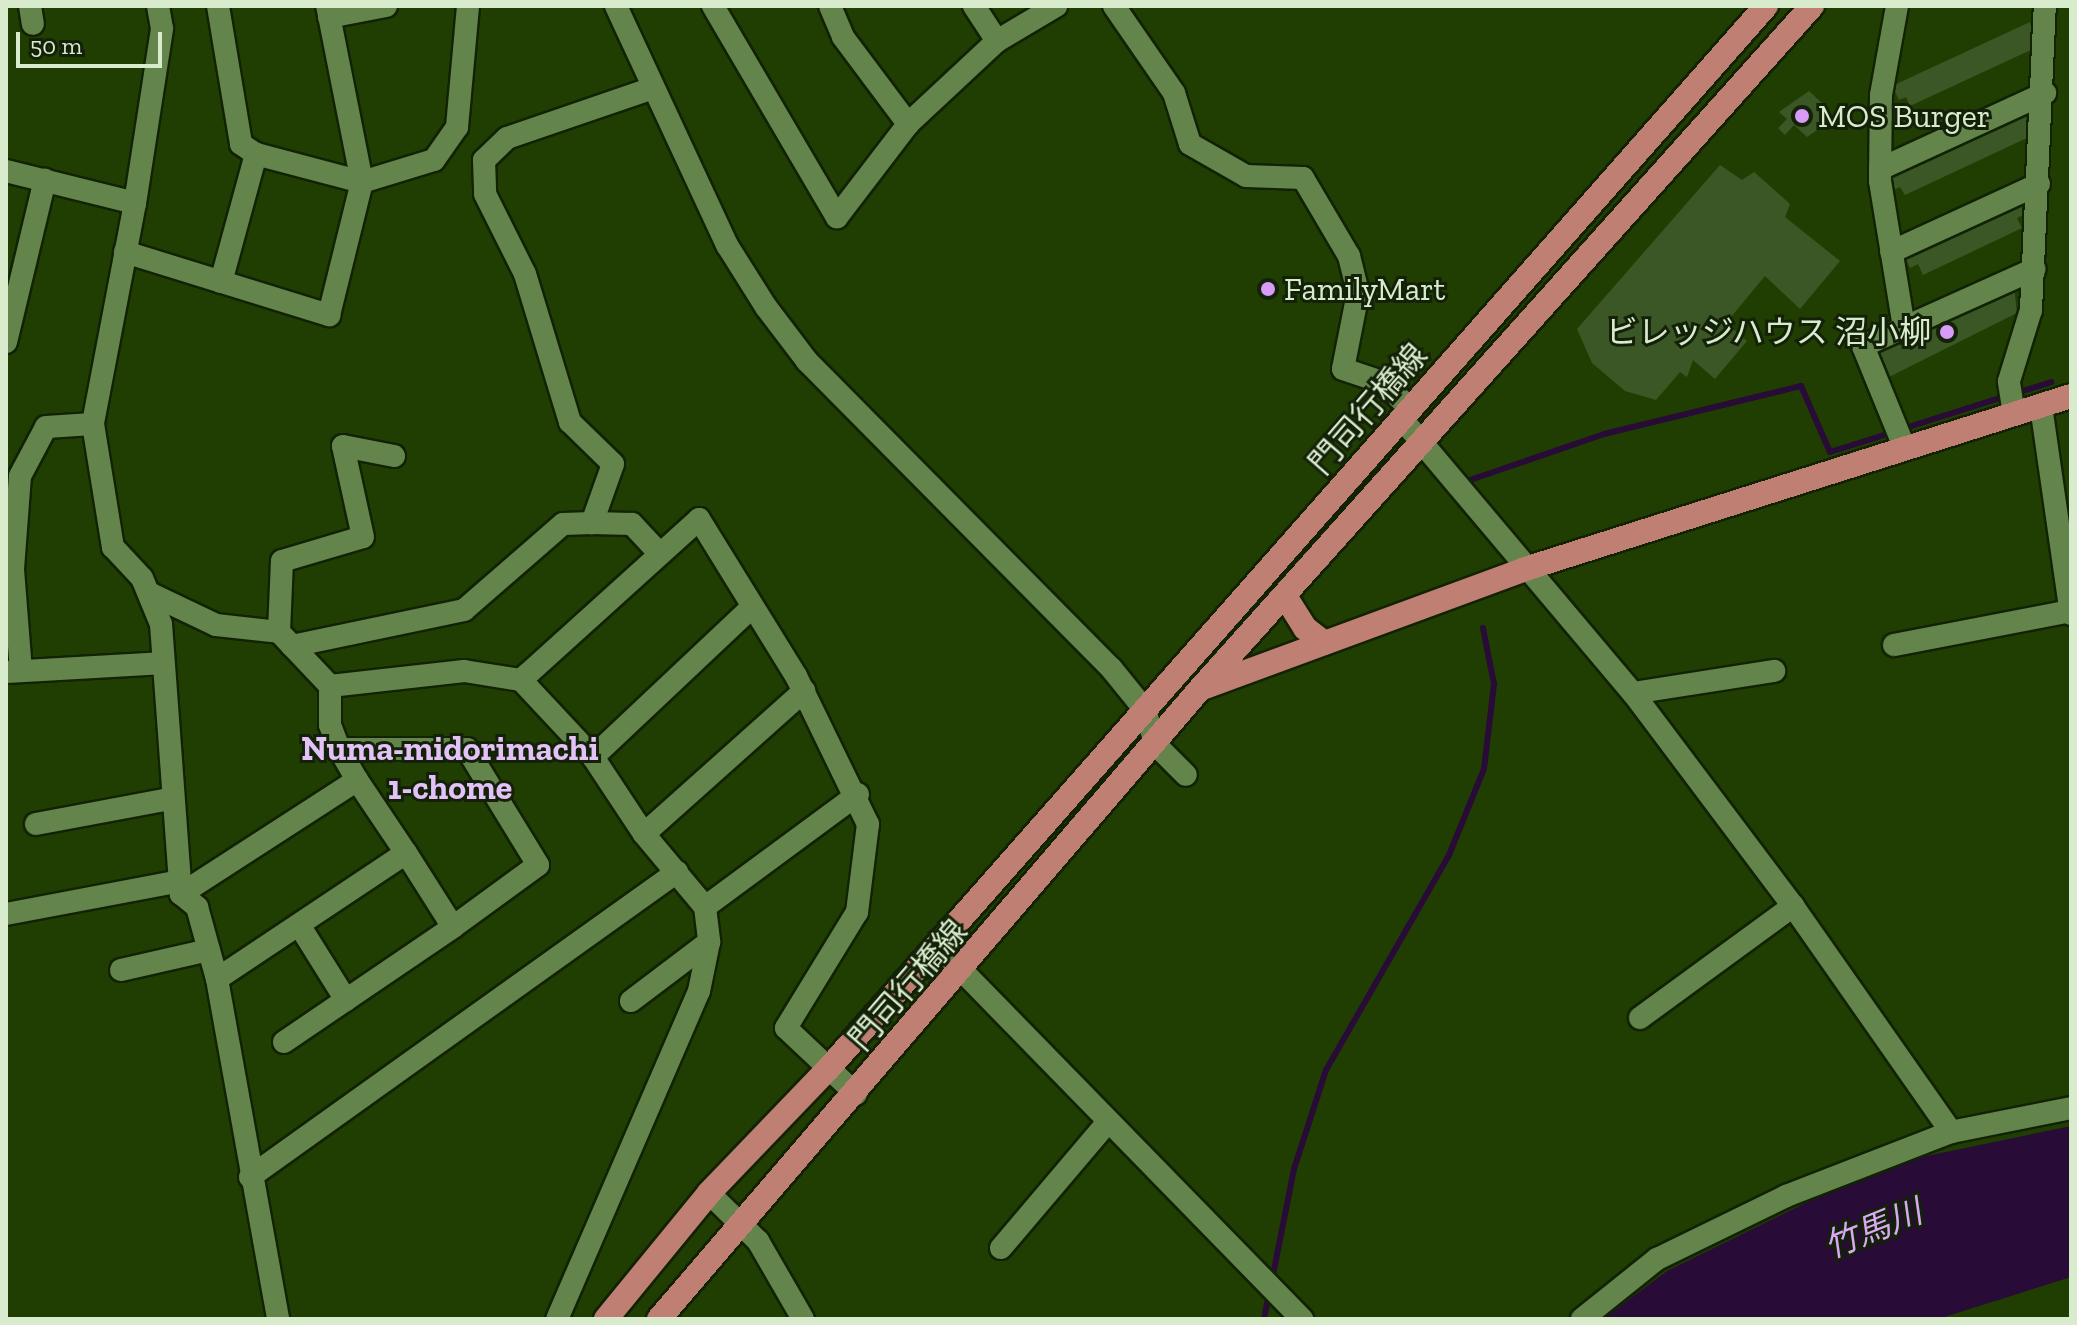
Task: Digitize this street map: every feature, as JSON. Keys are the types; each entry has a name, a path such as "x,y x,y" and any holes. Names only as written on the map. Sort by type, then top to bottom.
{"main road":[{"name":"門司行橋線","path":"606,1319 709,1193 829,1068 1766,6"},
{"name":"門司行橋線","path":"659,1319 963,970 1156,745 1200,689 1812,6"},
{"name":"門司行橋線","path":"1145,710 1525,569 1900,436 2012,400 2041,406 2071,396"},
{"path":"1285,596 1304,627 1324,643"}],"street":[{"path":"158,6 162,29 135,203 93,424 113,547 151,594 216,625 286,639 464,610 563,524 632,524 659,553"},
{"path":"218,6 241,144 256,154 362,182 434,160 457,127 468,6"},
{"path":"125,252 329,315 362,182 328,12 386,6"},
{"path":"616,6 727,245 807,361 1145,710 1156,745 1186,775"},
{"path":"713,6 837,217 908,124 997,41 1056,6"},
{"path":"830,6 843,37 908,124"},
{"path":"974,6 997,41"},
{"path":"1114,6 1174,93 1190,144 1246,176 1303,178 1349,256 1358,293 1343,369 1382,382 1424,442 1525,569 1633,693 1793,906 1951,1132"},
{"path":"1897,6 1881,95 1880,169 1904,328"},
{"path":"2012,400 2016,344 2031,310 2045,93 2045,6"},
{"path":"592,523 613,464 570,422 525,274 485,194 484,160 507,138 653,88"},
{"path":"1880,169 2045,93"},
{"path":"221,282 256,154"},
{"path":"6,171 135,203"},
{"path":"6,342 45,180"},
{"path":"1891,252 2039,184"},
{"path":"1900,436 1863,346 2034,269"},
{"path":"1894,645 2071,613 2041,406"},
{"path":"93,424 46,427 20,476 13,569 14,672 163,663"},
{"path":"394,456 343,446 363,537 282,561 286,639 330,686 330,725 339,749 453,927"},
{"path":"521,680 699,519 804,691 858,794 868,824 857,912 786,1028 856,1094"},
{"path":"151,594 163,663 169,799 180,888 197,907 217,979 250,1177 278,1319"},
{"path":"593,757 752,607"},
{"path":"330,686 464,671 521,680 593,757 644,834 705,907 709,942 699,991 557,1319"},
{"path":"1633,693 1774,671"},
{"path":"644,834 804,691"},
{"path":"284,1042 538,865 467,749 339,749"},
{"path":"6,914 180,888 357,780"},
{"path":"705,907 858,794"},
{"path":"36,824 169,799"},
{"path":"217,979 301,928 406,853"},
{"path":"250,1177 677,872"},
{"path":"1640,1018 1793,906"},
{"path":"301,928 346,1000"},
{"path":"631,1001 709,942"},
{"path":"937,945 1106,1124 1302,1319"},
{"path":"121,970 209,950"},
{"path":"1582,1319 1657,1259 1786,1196 1951,1132 2071,1108"},
{"path":"1001,1248 1106,1124"},
{"path":"709,1193 742,1223 803,1319"}],"water":[{"name":"竹馬川","path":"2071,1126 2071,1277 1938,1319 1603,1319 1667,1271 1883,1165"}],"building":[{"path":"2030,22 2035,48 1910,106 1906,97 1899,100 1892,86"},
{"name":"MOS Burger","path":"1809,91 1824,105 1818,112 1829,122 1807,137 1794,125 1785,135 1778,128 1787,119 1779,112"},
{"path":"2025,111 2029,137 1905,195 1900,187 1894,190 1887,175"},
{"path":"1720,165 1742,180 1754,172 1790,204 1785,217 1840,261 1800,309 1765,276 1726,323 1747,341 1715,379 1693,360 1687,377 1680,372 1656,400 1625,391 1592,363 1577,329"},
{"name":"ビレッジハウス 沼小柳","path":"2018,200 2025,214 2017,218 2022,228 1923,275 1918,264 1910,268 1904,255"},
{"name":"ビレッジハウス 沼小柳","path":"2014,286 2017,313 1883,380 1876,351"}],"waterway":[{"path":"2016,393 2051,382"},
{"path":"1467,481 1604,434 1801,386 1830,452 1891,433"},
{"path":"1902,429 2006,396"},
{"path":"1272,1280 1294,1169 1326,1070 1449,855 1484,769 1494,684 1483,628"},
{"path":"1264,1319 1269,1294"}],"place":[{"name":"MOS Burger","path":"1802,116"},
{"name":"FamilyMart","path":"1268,289"},
{"name":"ビレッジハウス 沼小柳","path":"1947,332"}],"district":[{"name":"Numa-midorimachi 1-chome","path":"450,768"}]}
